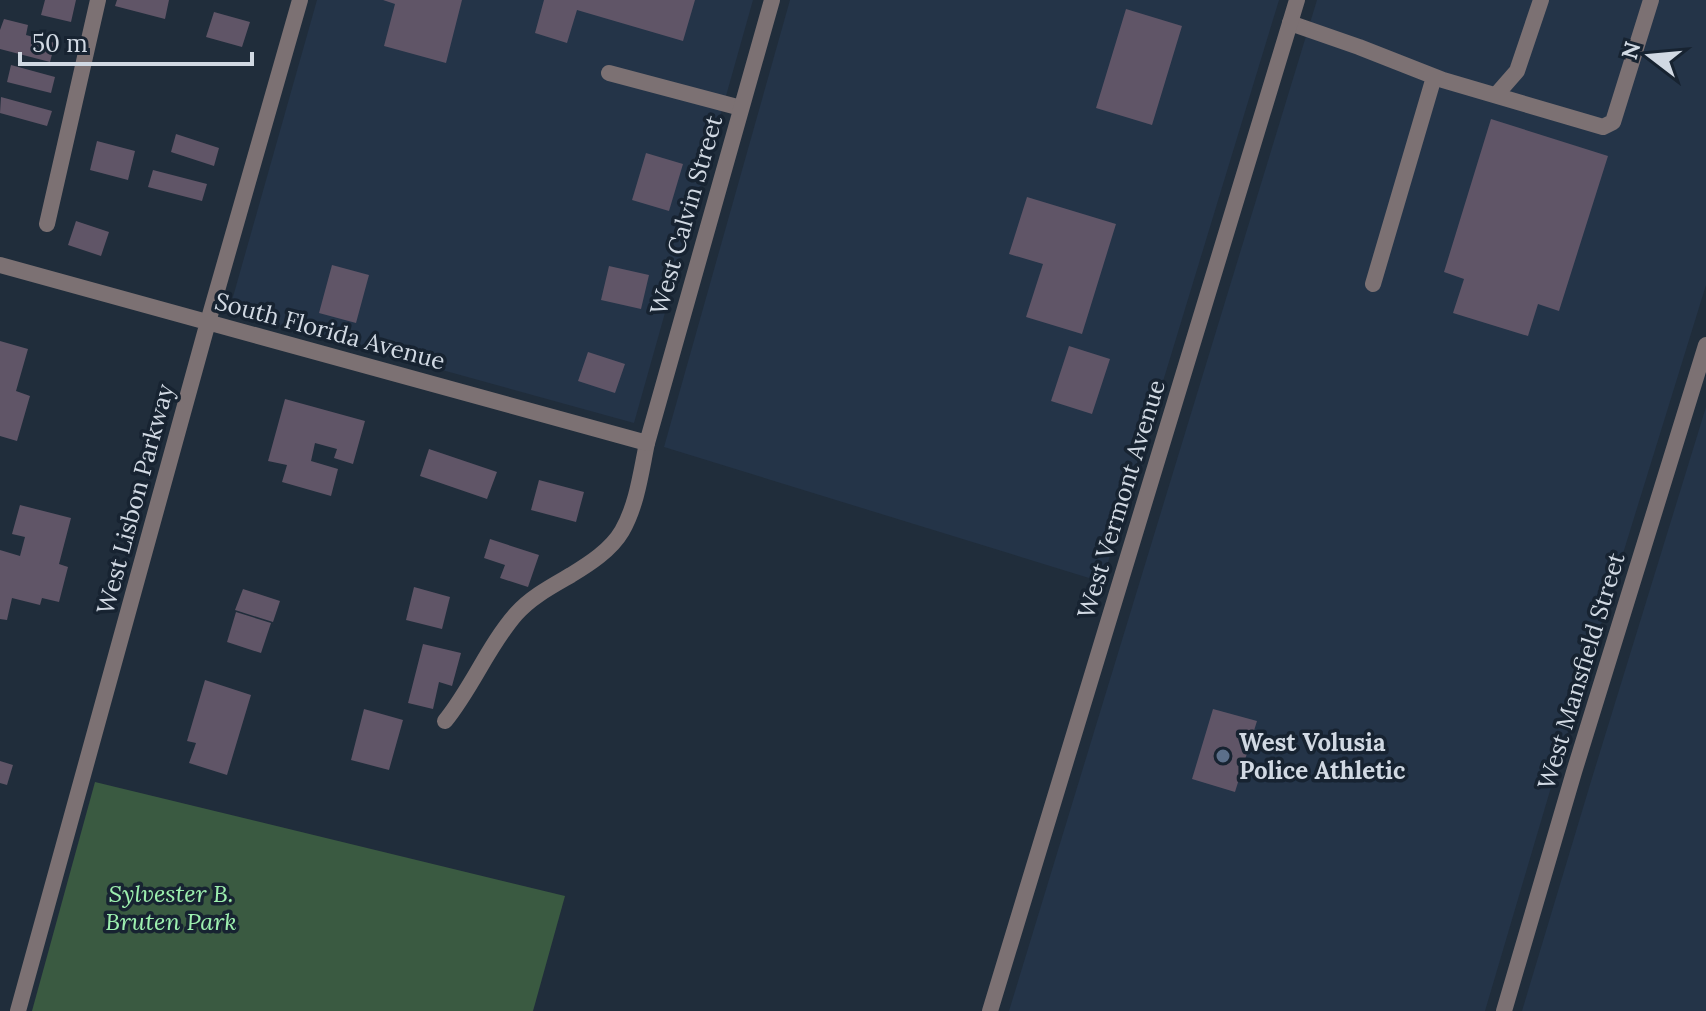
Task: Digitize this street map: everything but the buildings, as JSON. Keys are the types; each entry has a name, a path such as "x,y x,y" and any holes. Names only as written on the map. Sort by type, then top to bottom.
{"street":[{"path":"47,224 98,0"},
{"name":"West Lisbon Parkway","path":"18,1011 300,0"},
{"name":"West Calvin Street","path":"445,721 517,612 532,599 590,563 622,532 635,499 647,443 772,0"},
{"name":"West Vermont Avenue","path":"990,1011 1297,0"},
{"path":"1496,95 1517,71 1541,0"},
{"path":"1290,23 1434,77 1603,127 1613,122 1651,0"},
{"path":"609,73 741,108"},
{"path":"1373,284 1434,77"},
{"name":"South Florida Avenue","path":"0,265 647,443"},
{"name":"West Mansfield Street","path":"1504,1011 1706,345"}],"shaded area":[{"path":"317,0 753,0 634,423 229,311"},
{"path":"790,0 1279,0 1102,582 664,447"},
{"path":"1317,0 1706,0 1706,285 1485,1011 1009,1011"},
{"path":"1706,407 1706,1011 1522,1011 1592,778"}],"green space":[{"name":"Sylvester B. Bruten Park","path":"95,782 565,896 533,1011 32,1011"}],"place":[{"name":"West Volusia Police Athletic","path":"1223,756"}]}
